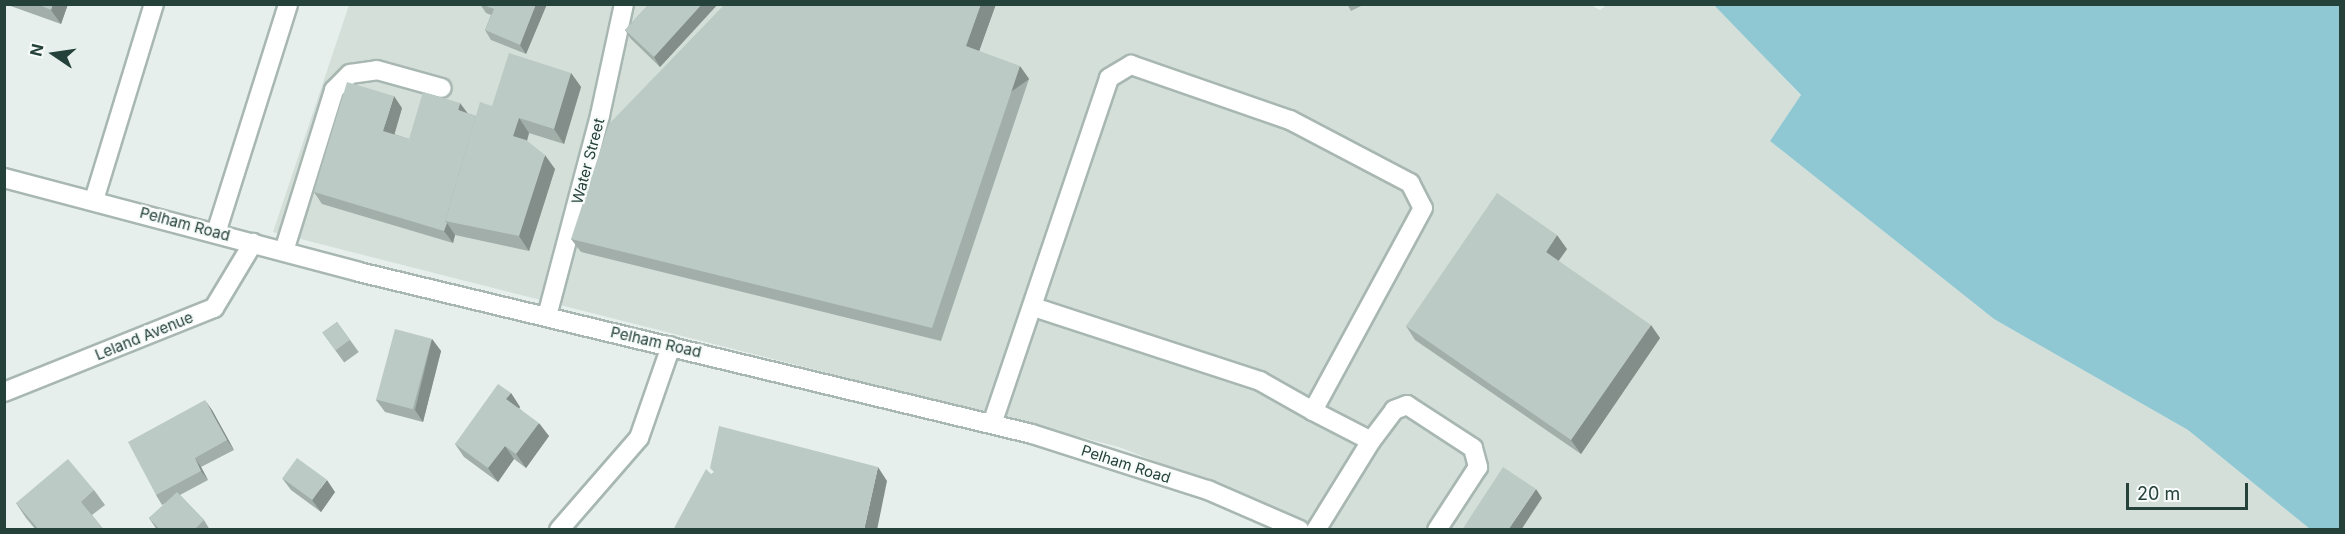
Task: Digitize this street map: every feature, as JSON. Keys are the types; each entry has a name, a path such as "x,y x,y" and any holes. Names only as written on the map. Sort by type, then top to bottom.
{"main road":[{"path":"94,200 154,4"},
{"path":"216,233 288,4"},
{"name":"Water Street","path":"547,316 600,115 624,4"},
{"path":"992,424 1109,78 1131,65 1290,120 1410,183 1423,208 1313,411"},
{"path":"284,251 334,90 350,74 377,70 442,88"},
{"name":"Pelham Road","path":"4,178 284,251 1032,434 1208,490 1300,530"},
{"name":"Leland Avenue","path":"4,392 214,308 253,243"},
{"path":"1033,307 1260,381 1371,441"},
{"path":"559,530 639,438 671,346"},
{"path":"1316,530 1371,441 1394,410 1407,405 1473,448 1478,467 1437,530"}],"shaded area":[{"path":"1589,4 1600,10 1608,4 1716,5 1801,96 1770,141 1994,319 2188,430 2310,529 1325,529 1119,447 273,232 349,5"}],"water":[{"path":"1714,5 2340,5 2340,529 2310,529 2188,430 1994,319 1770,141 1801,95"}],"building":[{"path":"37,4 53,4 51,10"},
{"path":"481,4 536,4 520,45 485,30 494,9"},
{"path":"649,4 702,4 654,57 625,30"},
{"path":"725,4 981,4 966,46 1020,66 932,328 571,239 609,124"},
{"path":"509,53 571,73 554,129 519,118 513,136 526,140 545,155 519,236 445,221 480,102 492,106"},
{"path":"347,82 394,96 383,131 409,139 423,92 460,103 458,110 476,116 444,231 314,192"},
{"path":"1497,193 1557,235 1546,252 1651,325 1571,440 1406,326"},
{"path":"337,322 350,340 335,350 322,333"},
{"path":"395,329 432,339 413,409 376,400"},
{"path":"498,384 511,393 506,399 539,423 516,454 505,446 488,468 455,444"},
{"path":"205,400 227,440 195,458 201,471 156,495 128,442"},
{"path":"719,426 878,467 864,530 673,530 706,469 711,474 714,472 710,468"},
{"path":"297,458 327,480 312,500 282,478"},
{"path":"68,459 94,490 81,502 104,530 39,530 16,503"},
{"path":"1503,467 1536,489 1508,530 1462,530"},
{"path":"177,492 204,520 194,530 160,530 149,518"}]}
